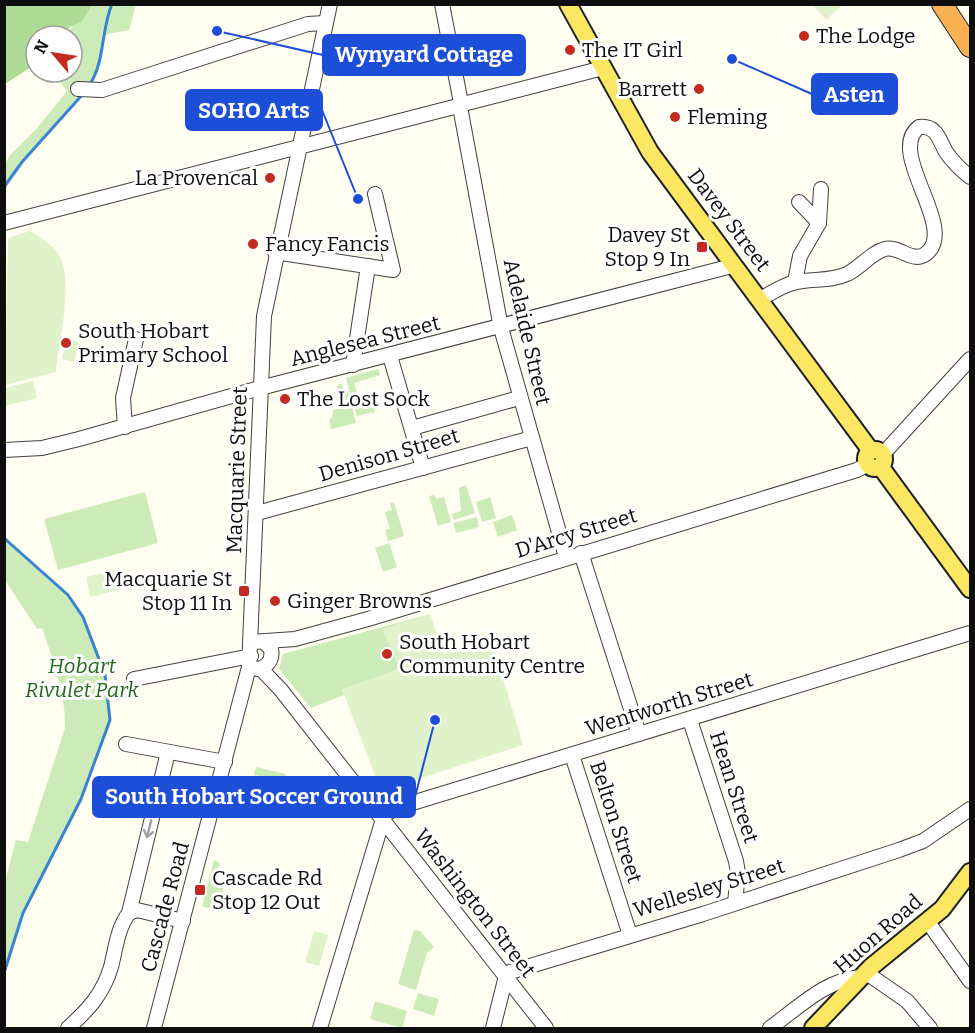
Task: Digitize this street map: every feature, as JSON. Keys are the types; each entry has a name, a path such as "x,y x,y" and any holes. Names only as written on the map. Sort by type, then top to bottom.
{"highway":[{"path":"942,4 970,47"},
{"path":"958,4 970,23"}],"main road":[{"name":"Davey Street","path":"568,4 650,152 760,299 970,589"},
{"name":"Huon Road","path":"813,1029 863,975 928,922 969,876"}],"street":[{"name":"Macquarie Street","path":"255,655 260,388 264,316 275,252 330,4"},
{"name":"Adelaide Street","path":"442,4 501,328 519,399 567,557"},
{"path":"78,89 96,90 308,24 326,23"},
{"path":"4,223 603,68"},
{"path":"760,299 795,282 833,278 847,274 885,249 894,249 912,256 921,256 928,252 933,244 934,232 931,210 912,164 912,136 919,127 926,126 934,130 959,169 970,177"},
{"path":"795,282 800,256 819,223 821,189"},
{"path":"275,252 393,270 375,194"},
{"path":"799,202 819,223"},
{"name":"Anglesea Street","path":"4,450 42,448 125,427 260,388 501,328 728,267 733,263"},
{"path":"353,365 368,266"},
{"path":"125,427 123,398 136,339"},
{"path":"390,356 423,468"},
{"path":"876,459 970,359"},
{"path":"411,428 519,399"},
{"name":"Denison Street","path":"257,513 532,438"},
{"name":"D'Arcy Street","path":"134,679 255,655 295,639 422,603 857,470 876,459"},
{"path":"581,553 639,734"},
{"name":"Wentworth Street","path":"382,817 399,807 970,633"},
{"name":"D'Arcy Street","path":"271,659 281,648 295,639"},
{"path":"255,655 271,649 271,659"},
{"name":"Washington Street","path":"255,655 546,1029"},
{"name":"Cascade Road","path":"154,1029 255,655"},
{"name":"Washington Street","path":"271,659 271,666 281,690"},
{"name":"Hean Street","path":"690,720 736,861 738,873 735,903"},
{"path":"126,744 225,762"},
{"path":"68,1029 92,1006 104,987 120,927 129,913 168,752"},
{"name":"Belton Street","path":"572,755 630,935"},
{"name":"Wellesley Street","path":"506,976 510,972 735,903 923,841 970,809"},
{"path":"320,1029 382,817"},
{"path":"129,913 137,910 183,921"},
{"path":"928,922 970,981"},
{"path":"770,1029 829,986 843,978 863,975 907,1001 930,1029"},
{"path":"493,1029 506,976"}],"green space":[{"path":"5,4 92,4 82,21 76,24 24,24 24,72 5,84"},
{"path":"813,4 843,4 826,20 813,5"},
{"path":"84,5 136,5 129,30 103,35 97,71 91,83 57,125 22,162 5,187 5,164 10,155 38,127 67,91 62,84 84,84 84,24 74,24"},
{"path":"30,231 53,247 63,266 65,295 56,372 5,385 8,238"},
{"path":"67,339 79,342 74,362 62,359"},
{"path":"378,369 380,375 354,383 358,396 351,398 346,378"},
{"path":"33,381 37,398 5,406 5,388"},
{"path":"342,384 344,392 348,391 356,423 331,429 329,419 332,418 333,410 342,407 337,385"},
{"path":"371,397 375,412 357,416 353,402"},
{"path":"466,485 475,513 454,520 452,514 461,511 459,488"},
{"path":"145,492 158,543 58,570 44,519"},
{"path":"434,495 436,499 444,497 451,522 438,526 429,496"},
{"path":"490,497 496,518 482,522 476,502"},
{"path":"394,502 404,536 388,541 385,530 390,529 385,512 392,510 390,503"},
{"path":"512,515 517,530 498,537 493,522"},
{"path":"477,517 479,527 456,533 453,523"},
{"name":"Hobart Rivulet Park","path":"5,538 68,595 83,617 105,675 110,720 81,799 23,913 5,973 5,881 16,840 28,842 65,728 65,715 61,689 42,628 37,629 5,580"},
{"path":"389,543 397,567 383,572 375,548"},
{"path":"125,568 130,587 90,597 86,577"},
{"path":"430,614 399,669 342,690 344,695 311,708 279,669 283,654"},
{"path":"430,614 444,654 492,641 523,745 381,791 342,689 399,669 382,629"},
{"path":"256,767 286,774 284,782 254,775"},
{"path":"214,860 220,863 215,881 223,884 221,912 202,906"},
{"path":"414,930 420,931 434,947 427,953 416,990 398,984"},
{"path":"314,931 328,935 319,966 305,962"},
{"path":"418,993 439,999 434,1016 413,1009"},
{"path":"375,1001 407,1011 402,1028 370,1019"}],"waterway":[{"path":"90,84 101,55 112,4"},
{"path":"4,187 22,162 83,94"},
{"path":"4,538 68,595 83,617 105,675 110,720 81,799 23,913 4,973"},
{"path":"4,992 4,1022"}],"place":[{"name":"Wynyard Cottage","path":"217,31"},
{"name":"The Lodge","path":"804,36"},
{"name":"The IT Girl","path":"570,50"},
{"name":"Asten","path":"732,59"},
{"name":"Barrett","path":"699,89"},
{"name":"Fleming","path":"675,117"},
{"name":"La Provencal","path":"270,178"},
{"name":"SOHO Arts","path":"358,199"},
{"name":"Fancy Fancis","path":"253,244"},
{"name":"Davey St Stop 9 In","path":"702,247"},
{"name":"South Hobart Primary School","path":"66,343"},
{"name":"The Lost Sock","path":"285,399"},
{"name":"Macquarie St Stop 11 In","path":"244,591"},
{"name":"Ginger Browns","path":"275,601"},
{"name":"South Hobart Community Centre","path":"387,654"},
{"name":"South Hobart Soccer Ground","path":"435,720"},
{"name":"Cascade Rd Stop 12 Out","path":"200,890"}]}
